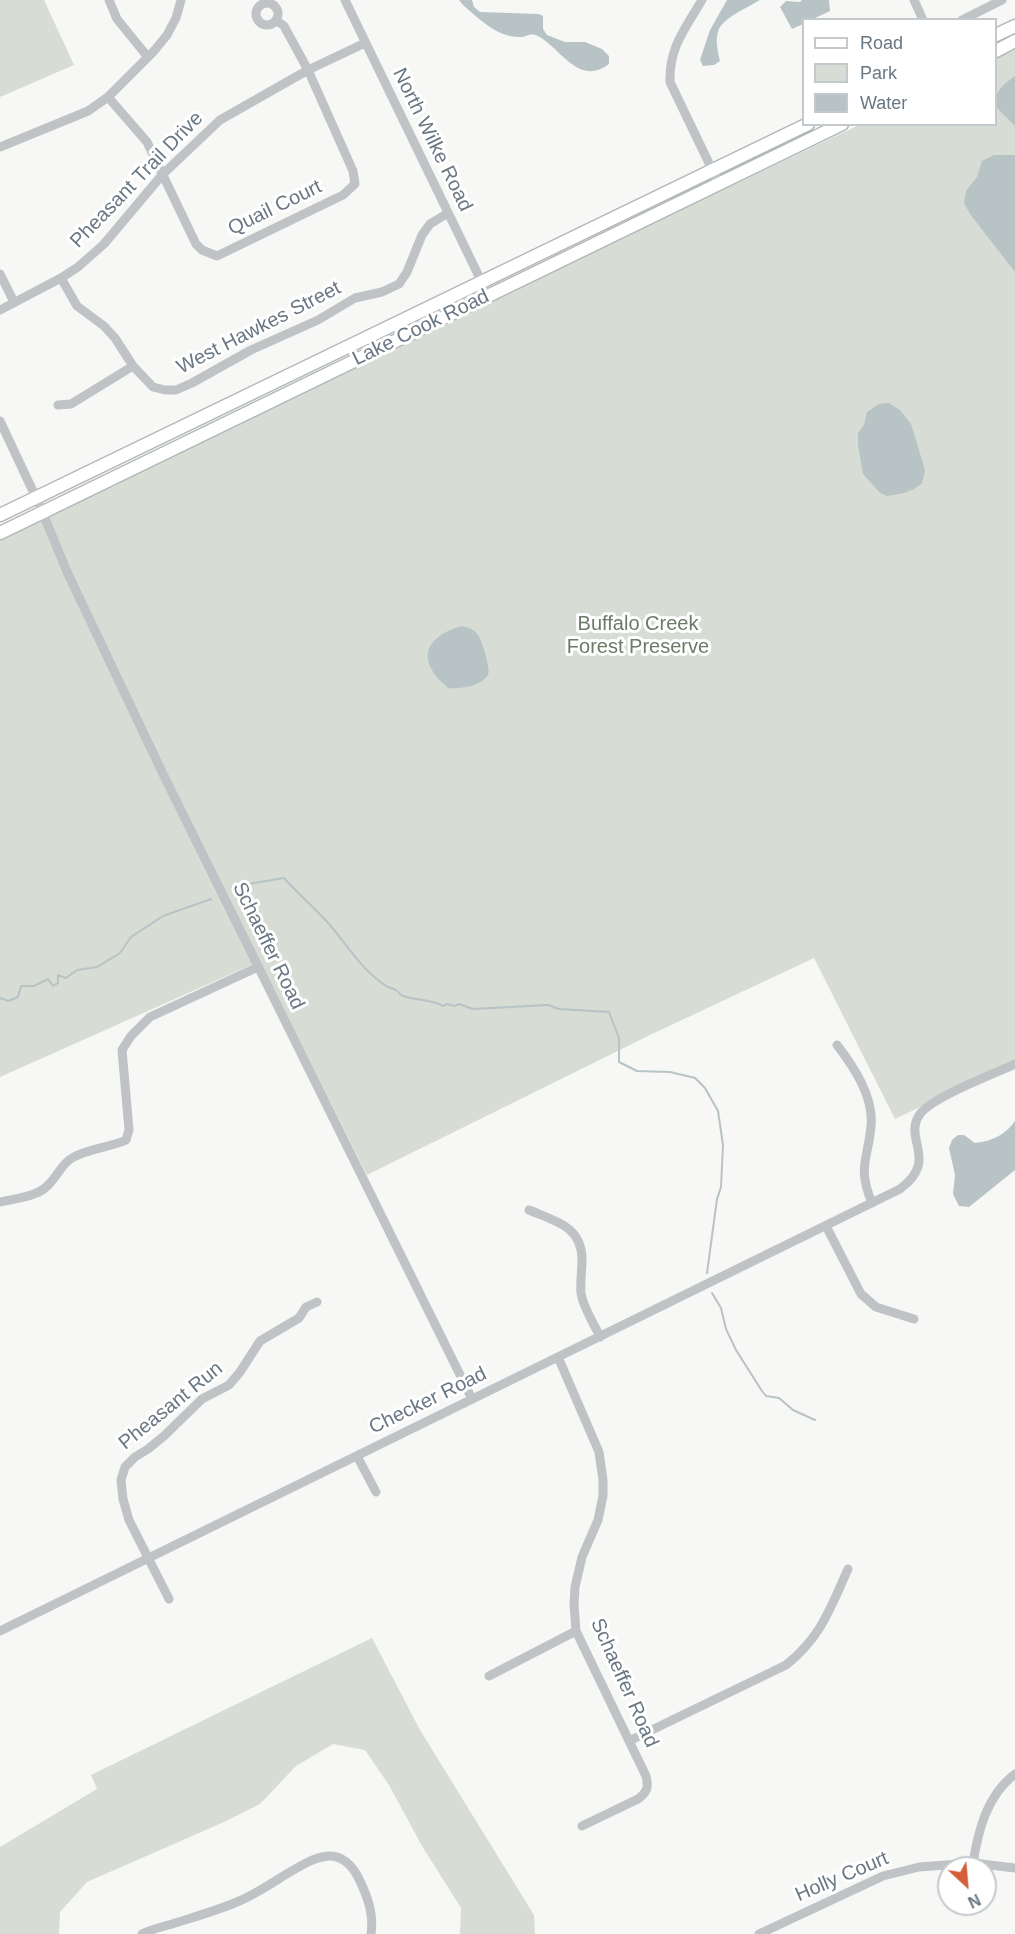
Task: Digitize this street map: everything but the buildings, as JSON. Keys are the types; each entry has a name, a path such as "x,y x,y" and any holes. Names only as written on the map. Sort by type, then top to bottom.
{"main road":[{"path":"997,35 1015,26"},
{"path":"997,50 1015,41"},
{"name":"Lake Cook Road","path":"0,532 39,505 481,282 804,126"},
{"name":"Lake Cook Road","path":"0,516 39,505 488,295 838,126"}],"street":[{"path":"109,0 117,19 147,56"},
{"path":"0,147 88,111 108,98 154,51 166,35 176,18 181,0"},
{"name":"North Wilke Road","path":"345,0 488,295"},
{"path":"702,0 672,55 670,82 718,184"},
{"path":"914,0 922,18"},
{"path":"966,18 1002,0"},
{"path":"276,20 284,26 308,70"},
{"name":"Pheasant Trail Drive","path":"0,310 78,267 104,244 162,175 220,120 308,70 365,43"},
{"name":"Quail Court","path":"162,175 196,244 207,253 217,256 343,195 355,184 352,171 308,70"},
{"path":"108,98 147,142 162,175"},
{"name":"West Hawkes Street","path":"61,278 77,306 116,338 133,366 153,387 176,390 251,350 318,320 355,298 382,292 399,284 407,272 422,235 430,224 448,213"},
{"path":"0,274 14,302"},
{"path":"58,405 70,404 133,366"},
{"name":"Schaeffer Road","path":"0,421 3,435 39,505 68,574 163,774 472,1400"},
{"path":"0,1202 39,1192 51,1184 59,1169 73,1157 126,1140 129,1130 122,1050 130,1036 150,1017 258,967"},
{"path":"837,1045 849,1061 870,1106 871,1126 863,1173 872,1203"},
{"name":"Checker Road","path":"0,1631 900,1190 915,1177 920,1164 915,1132 916,1120 927,1106 1015,1064"},
{"path":"529,1210 560,1223 574,1232 579,1239 582,1259 581,1297 600,1337"},
{"path":"826,1226 861,1294 876,1307 914,1319"},
{"name":"Pheasant Run","path":"169,1599 129,1520 121,1480 125,1467 164,1436 202,1400 229,1385 260,1341 299,1318 306,1308 317,1302"},
{"name":"Schaeffer Road","path":"558,1357 599,1452 603,1480 603,1496 598,1520 582,1557 575,1587 576,1631 648,1784 645,1794 638,1799 582,1826"},
{"path":"357,1456 376,1492"},
{"path":"629,1741 786,1665 816,1636 848,1569"},
{"path":"489,1676 576,1631"},
{"path":"974,1856 980,1827 999,1790 1015,1774"},
{"path":"142,1934 237,1902 311,1860 336,1856 344,1860 360,1881 370,1906 371,1934"},
{"name":"Holly Court","path":"759,1934 884,1876 919,1866 937,1865"},
{"name":"Holly Court","path":"997,1866 1015,1868"}],"green space":[{"path":"0,0 44,0 74,65 0,97"},
{"name":"Buffalo Creek Forest Preserve","path":"1015,50 1015,1062 895,1119 814,958 650,1035 367,1175 260,961 0,1077 0,540 471,310 857,126 997,126 997,59"},
{"path":"372,1638 420,1730 534,1915 535,1934 460,1934 461,1908 422,1846 389,1785 365,1750 333,1744 296,1766 260,1804 87,1882 60,1912 59,1934 0,1934 0,1847 97,1789 91,1775"}],"water":[{"path":"459,0 472,0 474,7 480,12 539,14 543,16 543,29 547,35 565,42 585,42 602,49 609,56 609,64 598,70 588,71 579,68 538,36 533,34 520,37 511,36 496,31"},
{"path":"727,0 760,0 724,22 717,39 720,61 714,65 703,66 700,60 710,30"},
{"path":"802,0 829,0 830,11 815,18 802,18 802,24 792,29 780,7 786,1 800,2"},
{"path":"1015,76 1015,126 997,108 997,96 1000,88"},
{"path":"994,155 1015,155 1015,272 964,203 966,191 977,177 982,161"},
{"path":"889,403 900,410 911,424 925,470 922,483 914,489 887,496 880,493 863,474 858,433 864,425 867,412 879,404"},
{"path":"461,626 473,630 480,638 489,672 475,685 448,688 433,673 428,654 430,647 439,636"},
{"path":"1015,1121 1015,1170 969,1207 959,1206 953,1194 955,1175 949,1148 952,1140 958,1135 964,1135 975,1143 987,1141 1003,1134"}],"waterway":[{"path":"242,885 284,878 329,924 371,974 400,995 443,1006 459,1004 473,1009 548,1005 559,1009 609,1012 619,1038 619,1062 637,1071 670,1072 695,1078 705,1088 718,1111 723,1145 721,1187 717,1199 707,1273"},
{"path":"0,999 8,1001 18,997 21,986 34,986 48,979 53,986 58,983 58,975 66,978 77,970 97,967 120,953 131,937 163,916 211,899"},
{"path":"712,1293 721,1308 726,1329 736,1350 766,1396 779,1398 793,1410 815,1420"}]}
